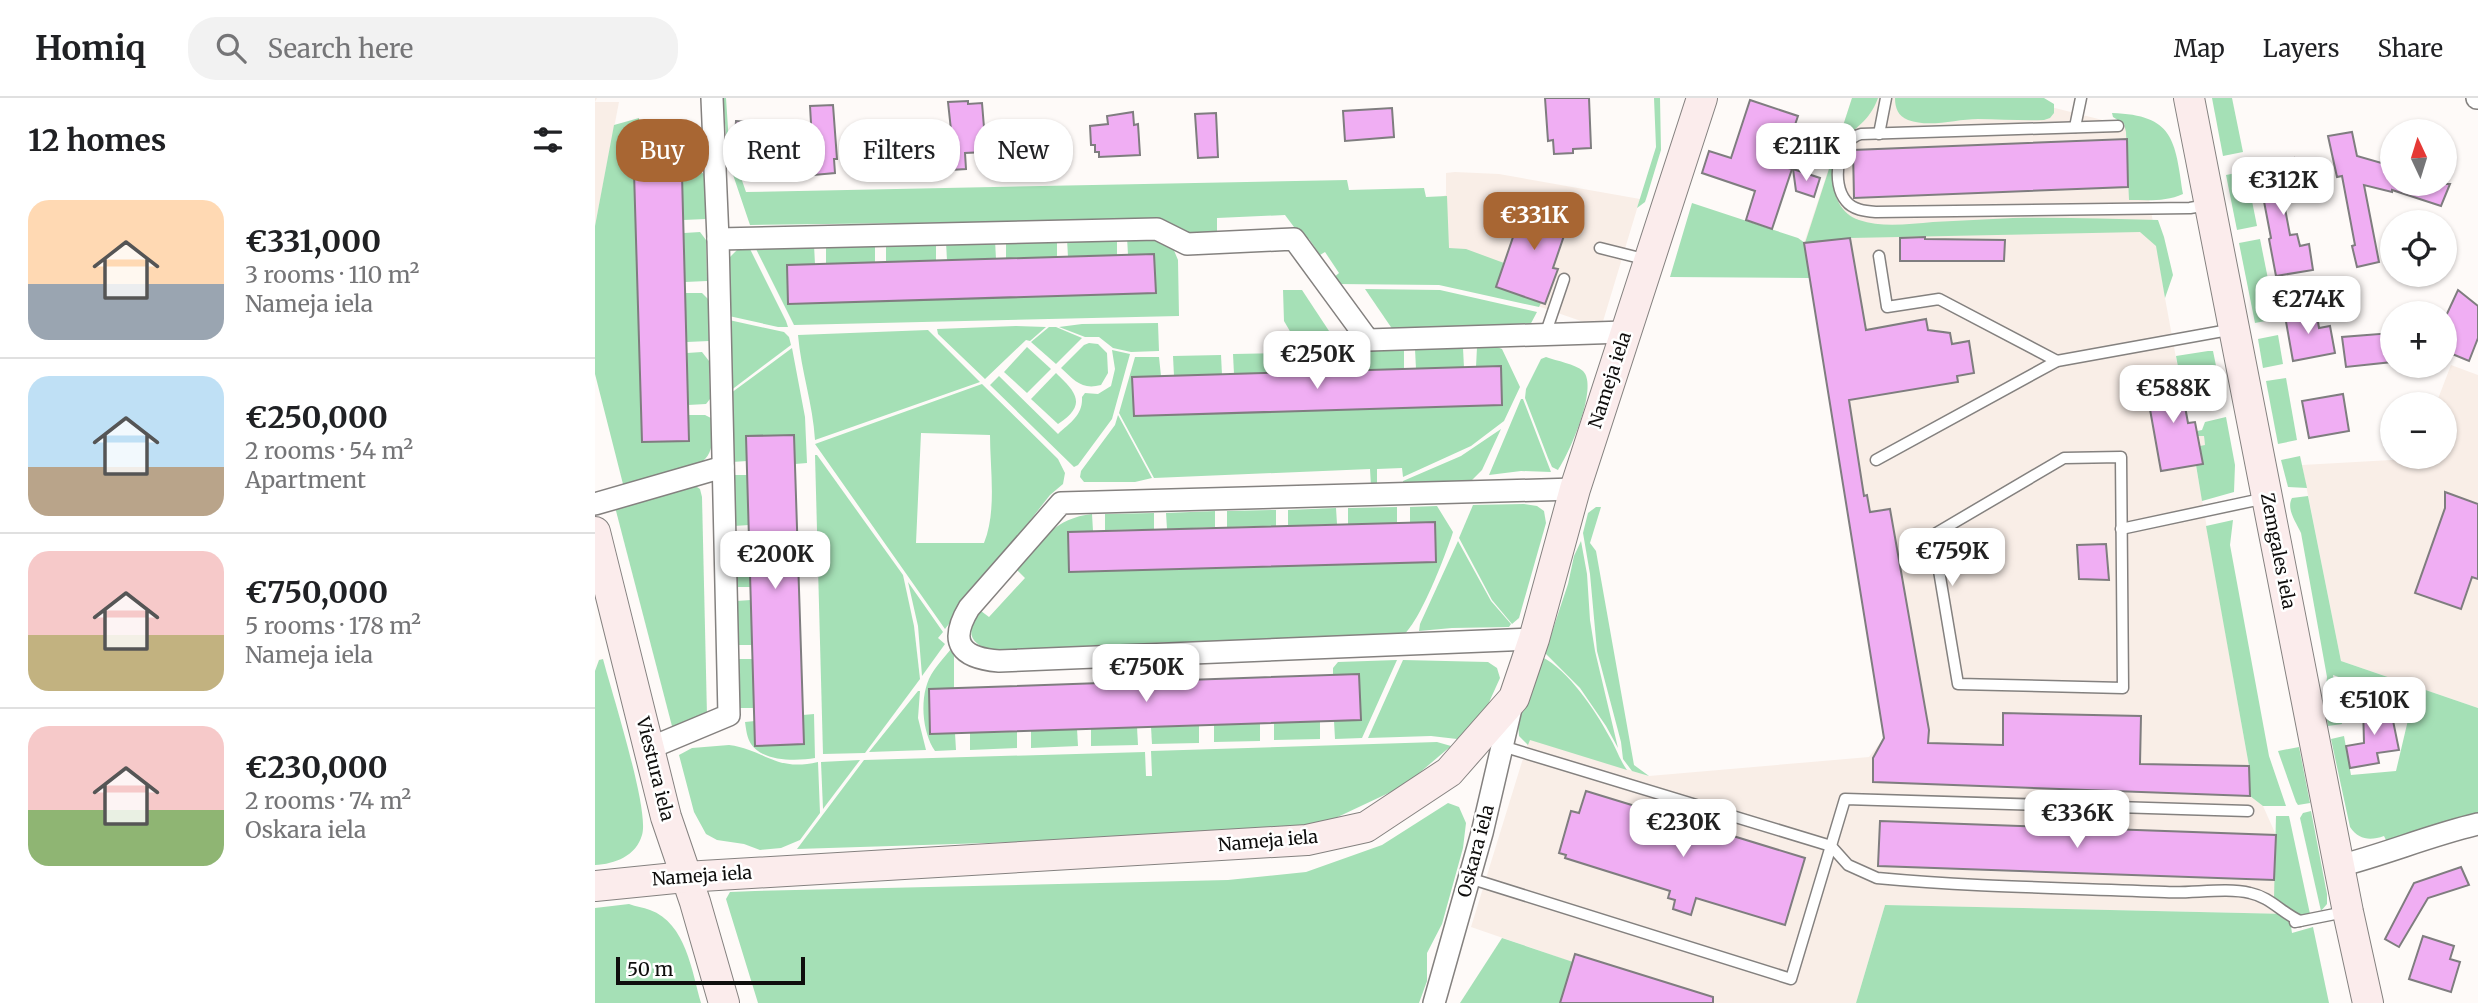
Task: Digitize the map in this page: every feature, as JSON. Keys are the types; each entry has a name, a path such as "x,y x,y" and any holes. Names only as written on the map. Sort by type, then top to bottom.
{"street":[{"path":"650,748 729,715 718,239 712,98"},
{"name":"Nameja iela","path":"595,886 685,877 1307,840 1366,827 1450,772 1514,698 1534,639 1575,489 1702,98"},
{"name":"Zemgales iela","path":"2189,98 2368,1003"},
{"path":"718,239 1157,229 1187,244 1294,239 1368,340 1625,332"},
{"path":"595,504 723,467"},
{"path":"1534,639 999,661 983,660 971,655 962,647 958,636 960,622 969,608 1061,503 1575,489"},
{"name":"Viestura iela","path":"595,532 666,817 695,902 724,1003"},
{"name":"Oskara iela","path":"1434,1003 1469,878 1514,698"},
{"path":"2339,866 2385,855 2451,830 2478,824"}],"lane":[{"path":"1879,134 1886,98"},
{"path":"2075,127 2081,98"},
{"path":"2118,126 1854,136 1846,144 1840,159 1841,194 1856,209 1876,212 2190,208 2210,205"},
{"path":"1600,248 1650,261"},
{"path":"1879,256 1887,307 1939,299 2057,361"},
{"path":"1545,335 1564,279"},
{"path":"1876,460 2057,361 2234,329"},
{"path":"2121,457 2122,529 2123,688 1958,684 1933,535 2064,458 2121,457"},
{"path":"2122,529 2267,498"},
{"path":"1502,746 1831,846 1848,865 1877,878 2171,893 2247,892 2276,904 2295,922 2348,912"},
{"path":"1469,878 1791,979 1845,799 2248,811"}],"shaded area":[{"path":"1852,98 2030,98 2047,106 2138,129 2188,423 2195,422 2198,436 2204,435 2203,464 2196,466 2249,766 2250,796 2263,806 2276,835 2289,914 1885,905 1856,1003 1560,1003 1572,962 1471,927 1529,739 1649,776 1869,757 1884,738 1804,243"},
{"path":"595,102 619,102 595,226"},
{"path":"1446,173 1499,174 1640,199 1601,328 1446,274 1441,197 1446,195"},
{"path":"2457,367 2478,375 2478,708 2341,661 2302,465 2380,461 2380,469 2457,469 2457,392 2441,392 2446,378 2457,378"}],"green space":[{"path":"723,98 726,98 727,119 725,119"},
{"path":"1654,98 1660,98 1661,150 1645,202 1637,208 1656,147"},
{"path":"1852,98 1878,98 1865,120 1838,149 1834,162 1833,185 1836,198 1843,209 1853,217 1886,225 2013,218 2158,220 2173,275 2165,298 2156,246 2140,232 1850,238 1805,244 1810,278 1670,277 1692,203 1798,238 1805,243"},
{"path":"1895,98 2044,98 2054,104 2054,113 2044,120 1978,119 1925,123 1908,120 1899,114"},
{"path":"2212,98 2232,98 2243,152 2223,156"},
{"path":"2112,113 2148,119 2160,125 2168,134 2177,159 2183,194 2163,199 2129,200 2126,132 2124,124 2113,117"},
{"path":"614,125 616,182 634,182 642,442 689,441 689,415 705,415 711,418 712,439 708,455 698,465 624,488 595,374 595,226"},
{"path":"2246,171 2257,226 2237,230 2226,175"},
{"path":"1347,180 1349,190 1424,188 1426,197 1447,196 1449,248 1466,249 1504,263 1496,287 1541,303 1539,307 1439,285 1336,284 1332,279 1339,273 1325,252 1320,255 1309,239 1300,235 1285,215 1217,218 1217,236 1193,237 1073,221 750,225 735,182 743,182 746,192"},
{"path":"682,182 705,182 706,219 683,220"},
{"path":"700,232 706,240 707,281 685,282 684,233"},
{"path":"1117,237 1117,255 1068,257 1067,239"},
{"path":"1127,237 1150,237 1173,248 1178,260 1179,316 794,325 755,247 814,245 815,264 787,265 789,304 1155,293 1154,255 1128,255"},
{"path":"1057,239 1057,257 1006,258 1006,240"},
{"path":"2260,239 2276,319 2255,323 2239,243"},
{"path":"995,240 996,259 947,260 946,242"},
{"path":"936,242 936,260 886,262 886,243"},
{"path":"875,244 875,262 826,264 826,245"},
{"path":"749,247 788,327 729,316 728,259 737,250"},
{"path":"1365,289 1440,290 1537,312 1529,327 1395,333"},
{"path":"1283,290 1302,290 1331,334 1291,333 1284,321"},
{"path":"685,293 702,293 708,299 709,341 687,342"},
{"path":"729,320 784,332 791,345 730,391"},
{"path":"1158,323 1159,351 1131,352 1113,348 1099,337 1085,337 1059,327 1082,324"},
{"path":"1046,327 1030,341 1026,340 985,379 938,334 937,329"},
{"path":"1049,327 1056,327 1082,338 1056,364 1031,342"},
{"path":"928,330 980,382 815,440 798,335"},
{"path":"2278,335 2283,364 2263,368 2258,339"},
{"path":"1089,343 1098,344 1107,353 1108,373 1101,385 1084,385 1061,368"},
{"path":"1027,347 1051,369 1027,393 1004,372"},
{"path":"1477,347 1502,349 1520,387 1504,421 1471,446 1403,477 1402,468 1377,469 1377,486 1371,486 1370,469 1154,478 1119,413 1135,357 1159,357 1161,376 1132,377 1134,416 1502,405 1501,367 1476,367"},
{"path":"792,348 805,417 807,463 795,464 794,435 746,436 747,461 732,462 731,393"},
{"path":"1463,348 1464,368 1416,369 1415,349"},
{"path":"1112,350 1130,354 1112,419 1074,467 990,385 999,376 1058,434 1072,422 1081,409 1085,393 1098,394 1111,386 1115,369"},
{"path":"1404,350 1404,369 1355,371 1355,351"},
{"path":"1343,351 1343,371 1294,372 1294,353"},
{"path":"2213,351 2224,405 2210,408 2206,390 2183,394 2176,356"},
{"path":"702,352 709,361 710,399 706,404 688,405 687,353"},
{"path":"1281,353 1282,373 1234,374 1233,354"},
{"path":"1221,355 1222,375 1174,376 1173,356"},
{"path":"1546,357 1580,369 1587,379 1581,421 1558,470 1552,467 1525,398 1526,389 1541,359"},
{"path":"1056,373 1076,399 1073,411 1058,424 1031,399"},
{"path":"2286,378 2297,440 2278,444 2266,381"},
{"path":"982,384 1058,459 1065,473 1063,484 1050,495 945,629 815,444","holes":["921,433 990,435 992,504 984,543 916,543"]},
{"path":"1521,399 1551,472 1521,471 1489,475"},
{"path":"1118,415 1152,478 1135,482 1084,482 1080,477 1081,471 1115,425"},
{"path":"2226,417 2235,465 2234,492 2202,501 2196,465 2203,464 2200,446 2205,445 2204,436 2198,436 2197,431 2202,430 2205,422"},
{"path":"1501,429 1482,470 1469,483 1403,486 1403,481 1461,456"},
{"path":"815,455 903,575 914,626 920,679 865,753 823,754"},
{"path":"2300,456 2307,488 2288,487 2281,460"},
{"path":"733,475 747,475 749,525 734,526"},
{"path":"694,485 700,489 702,497 707,716 673,730 615,507"},
{"path":"2308,496 2341,661 2478,708 2478,814 2432,825 2387,842 2384,836 2374,839 2361,837 2350,827 2331,739 2344,736 2351,775 2396,771 2412,703 2333,675 2342,724 2328,726 2324,701 2327,677 2301,533 2290,507 2292,498"},
{"path":"1473,505 1537,506 1544,511 1546,523 1519,618 1512,624 1492,600 1459,538"},
{"path":"1437,506 1453,532 1424,604 1402,636 1147,643 1126,650 995,653 976,642 971,633 976,612 981,611 989,617 1025,578 1015,568 1032,549 1058,526 1079,516 1092,514 1093,531 1068,532 1069,571 1436,562 1435,522 1410,522 1410,507"},
{"path":"1397,507 1397,523 1348,524 1348,508"},
{"path":"1601,507 1590,543 1596,551 1634,765 1649,776 1632,771 1623,759 1597,651 1590,574 1583,533 1588,513"},
{"path":"1336,508 1337,524 1288,526 1288,510"},
{"path":"1276,510 1276,526 1227,527 1227,511"},
{"path":"1215,511 1215,527 1167,529 1166,513"},
{"path":"1154,513 1154,529 1105,530 1105,514"},
{"path":"2233,520 2230,545 2269,756 2286,806 2263,806 2250,796 2249,766 2206,526"},
{"path":"734,539 749,539 751,587 735,587"},
{"path":"1458,541 1491,601 1511,624 1509,627 1419,631"},
{"path":"1581,541 1595,651 1618,748 1580,688 1545,653"},
{"path":"908,582 943,632 938,638 945,644 922,676 918,626"},
{"path":"751,600 752,645 737,645 736,601"},
{"path":"951,649 954,649 954,688 929,689 931,734 955,733 956,750 935,751 925,724 925,693 931,675"},
{"path":"1542,657 1562,671 1589,703 1627,770 1530,740 1528,745 1519,736 1518,724"},
{"path":"603,659 635,777 643,822 642,835 630,853 617,861 595,865 595,671 599,660"},
{"path":"737,659 753,659 754,708 738,708"},
{"path":"1397,660 1362,738 1335,739 1334,721 1361,720 1359,675 1333,675 1333,668 1338,662"},
{"path":"1403,660 1488,662 1497,668 1500,678 1486,709 1457,739 1431,736 1368,738"},
{"path":"918,691 918,718 926,750 869,752"},
{"path":"814,714 815,758 790,760 772,757 756,750 751,744 745,722 755,721 756,746 803,744 803,715"},
{"path":"1320,721 1320,739 1274,740 1274,723"},
{"path":"1260,723 1260,741 1214,742 1214,725"},
{"path":"1199,726 1199,743 1152,744 1151,727"},
{"path":"1137,727 1138,745 1091,746 1091,729"},
{"path":"1077,729 1078,746 1031,748 1031,731"},
{"path":"1017,732 1017,748 970,750 970,733"},
{"path":"1437,742 1451,746 1411,780 1327,822 1174,837 797,849 864,760 1145,752 1146,776 1152,776 1151,751"},
{"path":"729,745 791,764 818,762 820,813 800,840 781,848 760,850 744,844 717,840 706,834 694,812 679,755 692,748"},
{"path":"2299,747 2310,803 2298,805 2278,751"},
{"path":"860,760 823,809 821,762"},
{"path":"1448,803 1459,807 1466,823 1463,848 1442,924 1427,953 1427,981 1419,1003 758,1003 726,899 730,892 1228,880 1306,872 1382,845"},
{"path":"2311,811 2327,894 2327,904 2321,911 2300,818 2303,813"},
{"path":"2276,816 2289,816 2310,914 2299,916 2274,898"},
{"path":"629,904 662,916 680,937 701,1003 595,1003 595,908"},
{"path":"1885,905 2289,914 2292,933 2313,927 2329,1003 1856,1003"},
{"path":"1502,938 1573,962 1560,1003 1460,1003"}],"building":[{"path":"1545,98 1589,98 1591,148 1554,154 1553,140 1548,141"},
{"path":"1750,100 1798,116 1781,166 1792,169 1772,229 1746,220 1755,191 1702,173 1709,151 1731,158"},
{"path":"948,102 982,103 983,119 974,119 974,153 965,153 966,169 960,169 960,119 950,119"},
{"path":"833,105 837,159 834,159 835,173 825,174 825,119 811,119 810,106"},
{"path":"1392,108 1394,137 1345,141 1343,111"},
{"path":"1133,112 1134,125 1138,124 1140,155 1099,157 1099,152 1095,152 1095,145 1091,145 1090,126 1108,124 1107,116"},
{"path":"1216,113 1218,157 1198,158 1195,114"},
{"path":"2352,132 2357,156 2380,163 2380,189 2364,185 2379,262 2357,267 2342,176 2337,177 2328,136"},
{"path":"2127,139 2128,187 1854,198 1853,150"},
{"path":"2294,158 2301,194 2283,198 2290,235 2297,234 2300,246 2309,244 2313,270 2276,276 2257,165"},
{"path":"1793,169 1820,178 1814,197 1796,191"},
{"path":"634,182 682,182 689,441 642,442"},
{"path":"2410,196 2445,196 2441,206"},
{"path":"1526,199 1571,215 1553,268 1558,269 1545,304 1496,287"},
{"path":"1850,238 1866,330 1926,319 1928,330 1950,333 1952,344 1969,341 1974,373 1957,376 1958,382 1849,400 1864,496 1867,495 1870,512 1890,509 1929,730 1928,743 2003,745 2003,713 2141,716 2140,764 2249,766 2250,796 1873,782 1873,758 1884,738 1804,243"},
{"path":"1900,238 2005,240 2004,261 1900,261"},
{"path":"1154,254 1156,293 788,304 787,265"},
{"path":"2458,290 2478,306 2478,338 2469,361 2457,356 2457,301 2453,301"},
{"path":"2316,310 2319,328 2330,326 2335,353 2293,361 2285,316"},
{"path":"2380,334 2380,363 2346,367 2342,337"},
{"path":"1501,366 1502,405 1134,416 1132,377"},
{"path":"2179,373 2188,423 2195,422 2203,464 2161,471 2146,387 2156,385 2154,377"},
{"path":"2343,394 2349,431 2309,438 2302,401"},
{"path":"794,435 804,744 755,746 746,436"},
{"path":"2445,492 2478,504 2478,579 2472,577 2461,609 2415,593 2445,508"},
{"path":"1435,522 1436,562 1069,572 1068,532"},
{"path":"2106,544 2109,580 2079,579 2077,545"},
{"path":"1359,674 1361,720 930,734 929,689"},
{"path":"2363,705 2390,706 2399,750 2377,753 2379,763 2350,768 2346,746 2364,743"},
{"path":"1586,791 1805,858 1785,925 1696,898 1691,915 1673,909 1675,900 1668,898 1670,891 1565,858 1566,855 1559,853 1571,811 1579,813"},
{"path":"1880,821 2276,835 2274,880 1878,866"},
{"path":"2461,867 2469,885 2428,898 2399,947 2385,939 2414,883"},
{"path":"2423,936 2454,946 2450,959 2460,962 2451,992 2409,979"},
{"path":"1575,954 1713,997 1713,1003 1560,1003"}]}
